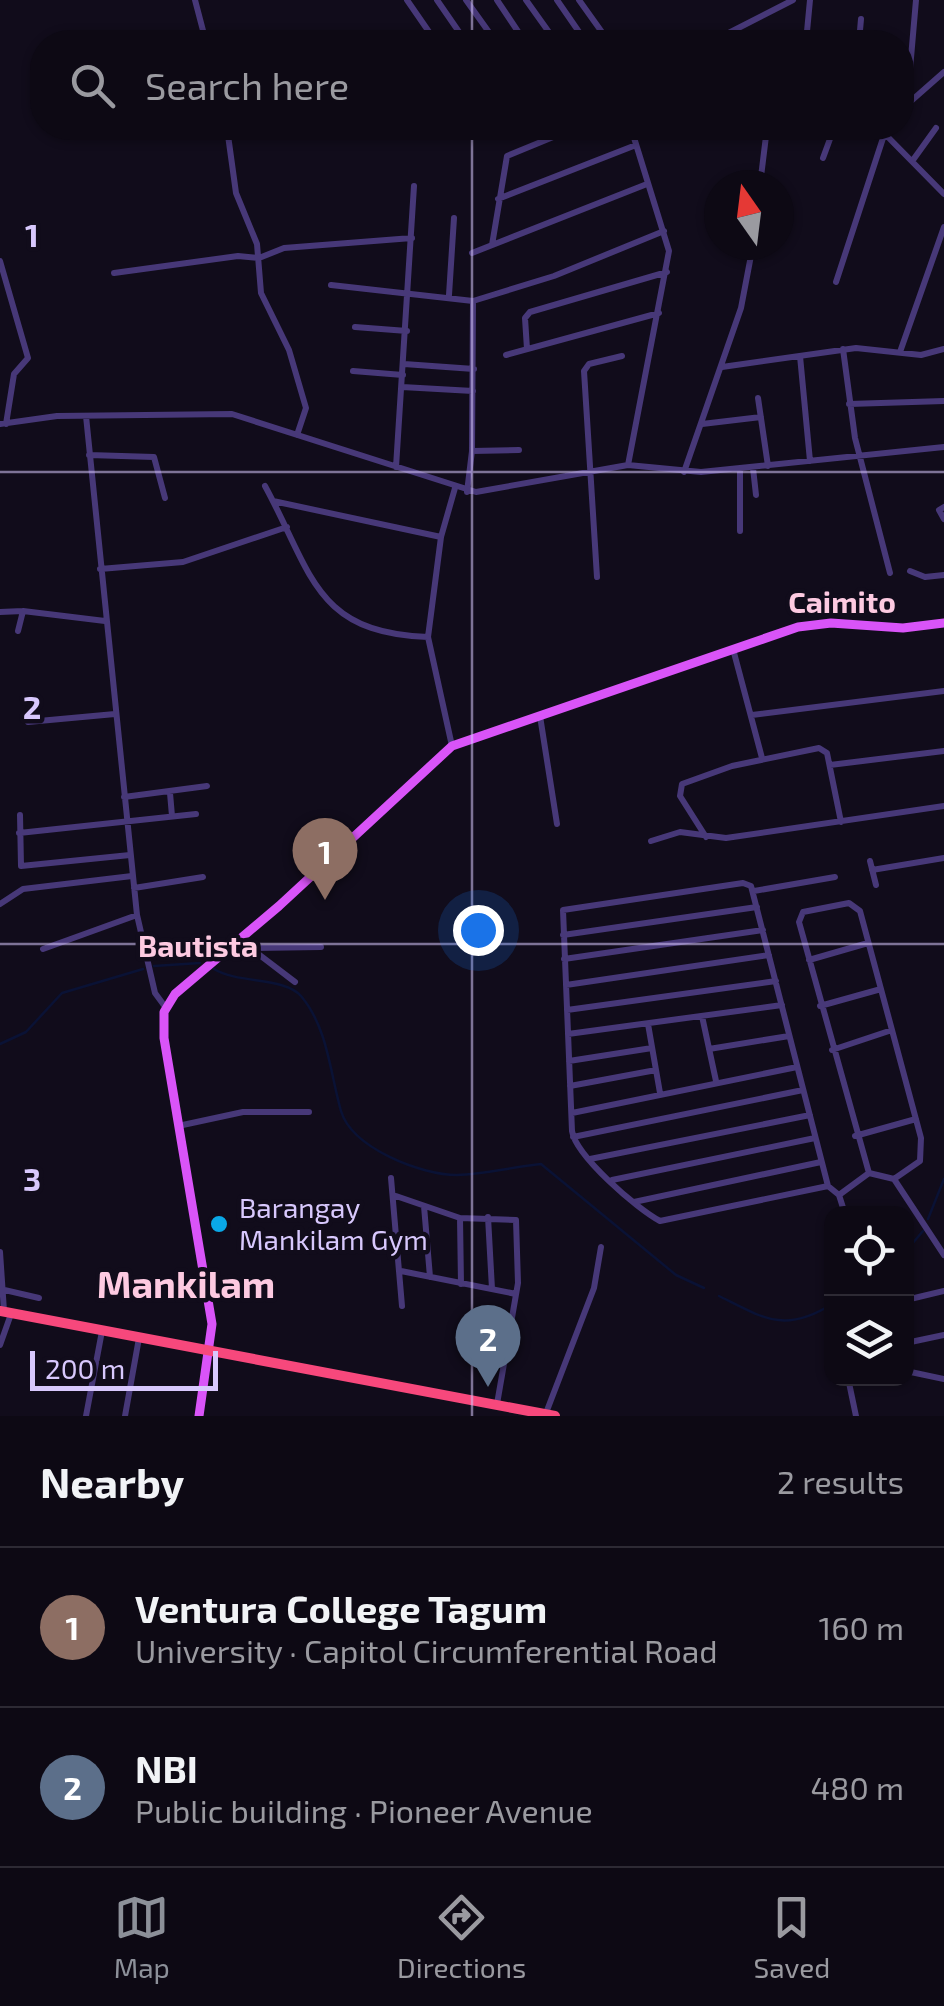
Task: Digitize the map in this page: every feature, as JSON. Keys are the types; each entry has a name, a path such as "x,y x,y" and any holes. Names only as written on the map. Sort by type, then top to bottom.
{"highway":[{"path":"5,1312 550,1415"}],"main road":[{"path":"199,1416 212,1352 208,1298 164,1038 166,1008 175,994 240,940 452,746 819,623 888,628 944,624"}],"street":[{"path":"195,0 203,30"},
{"path":"407,0 428,30"},
{"path":"437,0 458,30"},
{"path":"466,0 487,30"},
{"path":"496,0 517,30"},
{"path":"526,0 547,30"},
{"path":"556,0 577,30"},
{"path":"579,0 600,30"},
{"path":"734,30 793,0"},
{"path":"807,30 810,0"},
{"path":"913,30 916,0"},
{"path":"861,30 862,19"},
{"path":"914,98 944,72"},
{"path":"913,160 936,128"},
{"path":"229,140 236,193 259,258 264,305 289,350 306,408 297,435"},
{"path":"491,246 507,156 545,140"},
{"path":"628,465 669,251 635,140"},
{"path":"762,170 766,140"},
{"path":"823,158 830,140"},
{"path":"836,282 878,140"},
{"path":"892,140 944,194"},
{"path":"498,199 636,145"},
{"path":"472,253 648,184"},
{"path":"396,467 414,186"},
{"path":"449,295 454,218"},
{"path":"900,352 944,227"},
{"path":"331,285 449,295 472,301 565,272 664,231"},
{"path":"114,273 238,256 259,258 284,248 412,238"},
{"path":"684,472 722,368 744,297 750,260"},
{"path":"0,262 28,358 14,374 3,424 86,416 232,414 468,492 493,492 628,465 684,472 944,447"},
{"path":"527,349 525,318 530,312 667,272"},
{"path":"468,492 474,392 472,301"},
{"path":"506,355 660,312"},
{"path":"355,327 407,331"},
{"path":"722,368 844,349 921,355 944,348"},
{"path":"844,349 859,454 890,574"},
{"path":"597,577 594,472 585,368 622,356"},
{"path":"800,356 810,461"},
{"path":"404,364 474,370"},
{"path":"352,371 403,375"},
{"path":"402,387 474,392"},
{"path":"758,398 768,466"},
{"path":"849,404 944,402"},
{"path":"86,416 137,915 155,994 166,1008"},
{"path":"701,424 761,417"},
{"path":"472,451 519,450"},
{"path":"89,456 154,457 166,498"},
{"path":"740,468 740,531"},
{"path":"754,468 756,495"},
{"path":"265,486 321,592 348,620 393,634 428,636"},
{"path":"452,746 428,636 441,536 455,488"},
{"path":"273,501 441,536"},
{"path":"944,507 939,510 944,520"},
{"path":"100,569 182,562 287,527"},
{"path":"910,571 925,577 944,576"},
{"path":"18,631 23,611"},
{"path":"0,612 105,621"},
{"path":"732,650 762,758"},
{"path":"752,714 944,691"},
{"path":"28,722 115,714"},
{"path":"540,716 557,824"},
{"path":"707,838 680,796 680,786 762,758 823,748 841,822"},
{"path":"830,766 944,751"},
{"path":"124,797 207,786"},
{"path":"170,793 172,816"},
{"path":"651,841 680,832 707,838 944,806"},
{"path":"20,814 18,862 23,867 130,855"},
{"path":"19,833 196,814"},
{"path":"876,885 871,865 944,858"},
{"path":"0,904 23,889 132,876"},
{"path":"134,888 203,877"},
{"path":"754,891 835,877"},
{"path":"828,1186 664,1221 633,1202 589,1159 573,1137 562,913 569,907 743,883 754,891 828,1186 839,1195 842,1206"},
{"path":"869,1173 855,1136 799,918 807,911 854,904 916,1118 922,1156 894,1179"},
{"path":"564,936 757,907"},
{"path":"43,949 137,915"},
{"path":"564,959 763,930"},
{"path":"240,940 295,982"},
{"path":"808,960 868,943"},
{"path":"251,948 320,947"},
{"path":"566,985 769,955"},
{"path":"567,1010 776,981"},
{"path":"820,1006 881,989"},
{"path":"568,1034 782,1004"},
{"path":"702,1016 716,1081"},
{"path":"648,1024 660,1093"},
{"path":"832,1050 892,1030"},
{"path":"709,1048 790,1036"},
{"path":"569,1061 652,1048"},
{"path":"572,1113 797,1067"},
{"path":"570,1086 656,1070"},
{"path":"573,1137 803,1090"},
{"path":"178,1126 243,1112 309,1112"},
{"path":"589,1159 810,1114"},
{"path":"855,1136 916,1118"},
{"path":"610,1180 816,1138"},
{"path":"633,1202 822,1162"},
{"path":"839,1195 869,1173 894,1179 944,1250"},
{"path":"391,1178 396,1196 402,1306"},
{"path":"396,1196 460,1218 516,1220 516,1294 497,1406"},
{"path":"424,1206 430,1277"},
{"path":"488,1217 492,1288"},
{"path":"460,1218 461,1284"},
{"path":"550,1415 594,1288 601,1247"},
{"path":"0,1252 5,1312 0,1345"},
{"path":"401,1271 516,1294"},
{"path":"208,1298 248,1288"},
{"path":"3,1290 39,1298"},
{"path":"914,1298 944,1291"},
{"path":"86,1416 102,1330"},
{"path":"914,1341 944,1335"},
{"path":"125,1416 140,1337"},
{"path":"914,1373 944,1379"},
{"path":"850,1386 856,1416"}],"waterway":[{"path":"154,966 200,963"},
{"path":"0,1044 26,1032 62,993 143,969"},
{"path":"214,969 284,986 301,996 323,1036 341,1111 359,1137 373,1148 407,1165 442,1174 541,1164 676,1275 704,1288"},
{"path":"928,1219 944,1179"},
{"path":"914,1242 923,1231"},
{"path":"719,1296 774,1320 801,1319 824,1308"}],"place":[{"name":"Ventura College Tagum","path":"325,900"},
{"name":"Barangay Mankilam Gym","path":"219,1224"},
{"name":"NBI","path":"488,1387"}],"district":[{"name":"Caimito","path":"842,603"},
{"name":"Bautista","path":"198,947"},
{"name":"Mankilam","path":"186,1285"}]}
